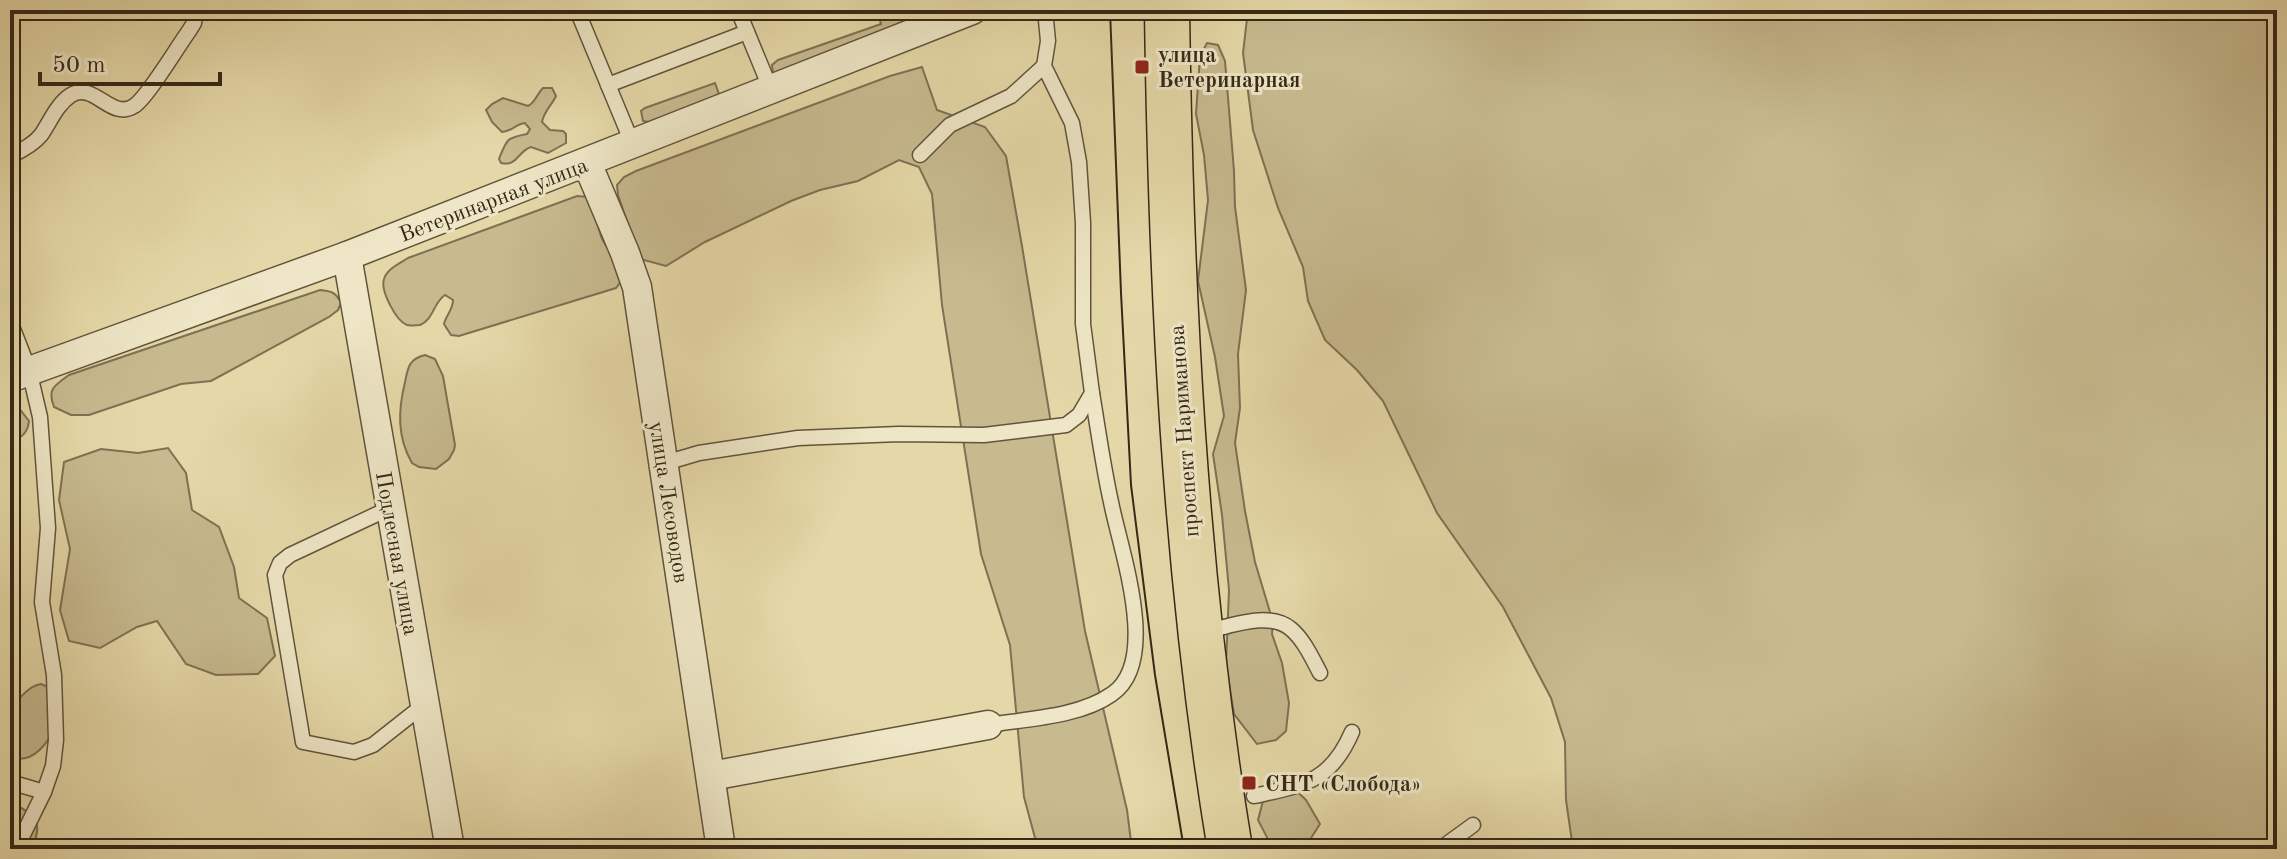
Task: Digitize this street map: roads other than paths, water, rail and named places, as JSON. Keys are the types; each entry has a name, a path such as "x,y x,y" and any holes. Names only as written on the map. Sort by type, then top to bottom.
{"main road":[{"name":"проспект Нариманова","path":"1167,10 1175,313 1183,438 1199,633 1230,849"}],"street":[{"name":"Ветеринарная улица","path":"19,374 347,256 587,163 771,90 926,20 972,10"},
{"name":"улица Лесоводов","path":"587,163 637,287 721,849"},
{"name":"Подлесная улица","path":"347,256 450,849"},
{"path":"711,776 988,725"}],"lane":[{"path":"10,156 39,137 63,103 77,93 86,92 121,110 136,105 189,31 196,10"},
{"path":"577,10 633,145"},
{"path":"738,10 771,90"},
{"path":"988,725 1073,712 1113,694 1131,673 1136,635 1136,611 1110,500 1083,324 1083,223 1079,162 1072,123 1044,66 1048,41 1045,10"},
{"path":"608,85 747,32"},
{"path":"920,155 950,125 1011,96 1044,66"},
{"path":"10,321 19,374 40,417 48,528 42,602 54,675 56,740 53,766 44,792 16,849"},
{"path":"665,463 699,453 798,438 984,435 1066,425 1079,415 1092,393"},
{"path":"390,508 290,555 280,563 275,575 303,742 354,752 373,745 425,703"},
{"path":"1199,633 1267,620 1281,622 1302,641 1320,673"},
{"path":"1254,796 1304,785 1331,767 1344,750 1352,732"},
{"path":"10,782 44,792"},
{"path":"1440,849 1473,825"}],"tram line":[{"path":"1110,10 1131,485 1155,675 1184,849"}],"place":[{"name":"улица Ветеринарная","path":"1142,67"},
{"name":"СНТ «Слобода»","path":"1249,783"}]}
